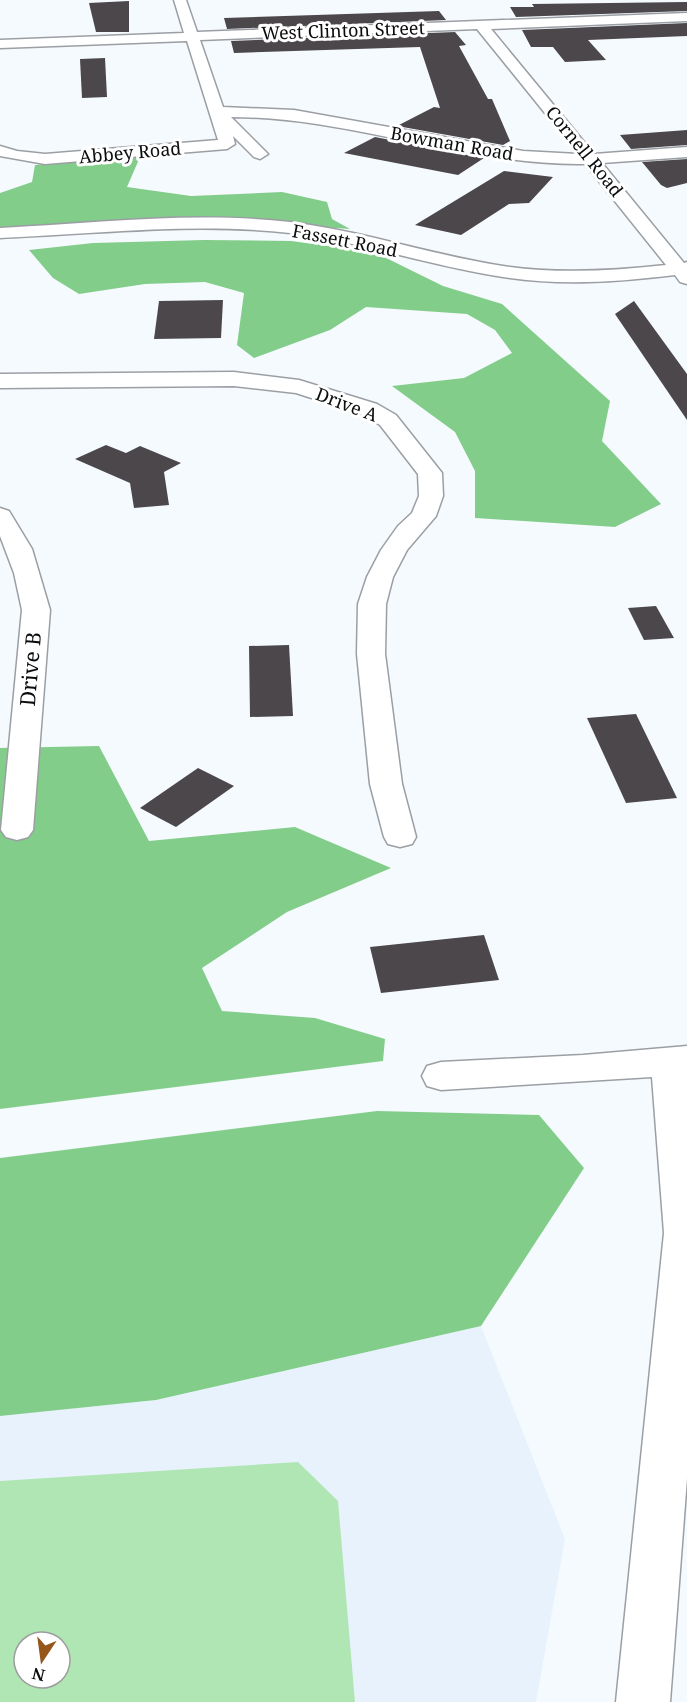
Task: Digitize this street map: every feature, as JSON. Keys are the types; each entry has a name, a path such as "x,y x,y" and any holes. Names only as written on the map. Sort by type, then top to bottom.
{"street":[{"path":"180,0 217,112 260,154"},
{"name":"West Clinton Street","path":"0,44 687,17"},
{"name":"Cornell Road","path":"481,25 684,272"},
{"name":"Bowman Road","path":"217,112 283,113 524,156 591,157 687,152"},
{"name":"Abbey Road","path":"0,151 15,156 45,159 227,144 217,112"},
{"name":"Fassett Road","path":"0,233 234,224 291,228 508,273 621,276 684,272"},
{"name":"Drive A","path":"0,381 234,379 264,381 338,397 388,420 430,473 431,496 423,516 407,531 394,550 380,577 372,604 371,654 386,784 400,837"},
{"name":"Drive B","path":"0,516 18,549 30,578 36,610 13,710 17,830"},
{"path":"441,1076 679,1062 684,1233 643,1702"}],"shaded area":[{"path":"481,1326 565,1539 536,1702 0,1702 0,1416 156,1400"}],"green space":[{"path":"140,157 127,187 191,196 282,192 327,202 332,219 350,229 232,221 0,231 0,193 32,182 35,165"},
{"path":"204,240 291,241 374,252 443,286 502,304 610,401 602,441 661,504 615,527 475,518 475,471 455,432 392,386 464,378 512,353 495,330 467,314 366,307 330,330 254,358 237,345 244,293 205,282 145,284 79,294 53,278 29,250 93,243"},
{"path":"99,746 149,841 295,827 391,868 287,912 202,968 222,1011 315,1018 385,1039 383,1061 0,1109 0,748"},
{"path":"377,1111 539,1115 584,1168 481,1326 156,1400 0,1416 0,1158"},
{"path":"298,1462 338,1501 355,1702 0,1702 0,1481"}],"building":[{"path":"129,1 129,32 96,32 89,3"},
{"path":"687,2 687,11 516,17 510,7 534,7 532,4"},
{"path":"439,11 446,20 227,29 224,18"},
{"path":"687,23 687,36 588,40 606,60 565,62 553,47 531,47 522,30"},
{"path":"455,32 466,45 459,46 488,99 492,99 510,141 503,145 397,126 434,107 440,108 420,47 234,53 231,41"},
{"path":"105,58 107,97 82,98 80,59"},
{"path":"687,130 687,145 631,149 620,135"},
{"path":"375,137 484,158 458,175 344,153"},
{"path":"687,159 687,183 667,188 661,185 642,162"},
{"path":"504,171 553,177 529,203 509,204 461,235 415,225"},
{"path":"223,300 221,338 154,339 159,301"},
{"path":"634,301 687,374 687,420 615,314"},
{"path":"106,445 126,453 140,446 181,463 164,472 169,505 134,508 130,483 75,459"},
{"path":"656,606 674,638 644,640 628,608"},
{"path":"289,645 293,716 250,717 249,646"},
{"path":"636,714 677,798 626,803 587,718"},
{"path":"198,768 234,786 176,827 140,808"},
{"path":"484,935 499,980 381,993 370,947"}]}
